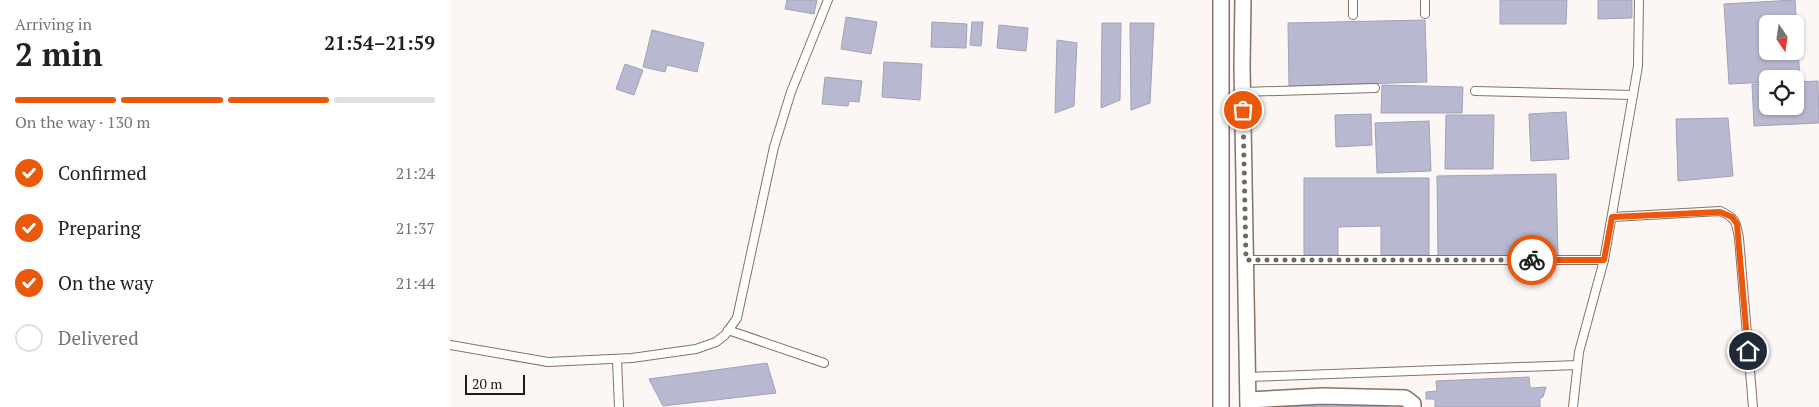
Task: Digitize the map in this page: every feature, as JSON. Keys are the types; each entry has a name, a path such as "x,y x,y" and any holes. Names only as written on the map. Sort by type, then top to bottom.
{"street":[{"path":"1221,0 1221,407"},
{"path":"1243,0 1248,403 1322,396 1405,398 1413,404 1413,407"}],"lane":[{"path":"450,345 548,362 617,359 696,349 716,342 725,336 737,318 777,137 791,92 828,0"},
{"path":"1353,0 1353,15"},
{"path":"1425,0 1425,14"},
{"path":"1573,407 1578,352 1604,260 1638,66 1640,0"},
{"path":"1243,92 1375,88"},
{"path":"1475,91 1633,95"},
{"path":"1612,217 1720,212 1732,217 1737,224 1739,238 1753,407"},
{"path":"1246,260 1604,260"},
{"path":"728,330 824,363"},
{"path":"617,359 619,407"},
{"path":"1248,377 1577,365"}],"building":[{"path":"787,0 817,0 814,14 785,9"},
{"path":"1500,0 1567,0 1566,24 1500,24"},
{"path":"1598,0 1632,0 1632,18 1598,19"},
{"path":"1795,0 1796,15 1759,15 1759,60 1799,60 1799,70 1759,70 1759,82 1729,84 1724,4"},
{"path":"846,17 877,22 871,54 841,49"},
{"path":"1425,20 1427,82 1289,86 1288,23"},
{"path":"932,22 967,24 966,48 931,47"},
{"path":"972,22 983,22 981,46 970,45"},
{"path":"1102,23 1121,23 1120,100 1101,108"},
{"path":"1130,23 1154,23 1150,103 1131,110"},
{"path":"999,25 1028,28 1026,51 997,48"},
{"path":"652,30 704,43 697,72 667,65 665,72 643,67"},
{"path":"1057,40 1077,43 1074,106 1055,113"},
{"path":"884,62 922,64 920,100 882,97"},
{"path":"625,64 643,70 634,95 616,89"},
{"path":"825,77 862,81 859,102 849,101 848,106 822,104"},
{"path":"1818,81 1819,123 1754,126 1752,84 1759,84 1759,115 1804,115 1804,82"},
{"path":"1382,85 1463,87 1462,113 1381,113"},
{"path":"1566,112 1569,159 1531,161 1529,114"},
{"path":"1371,114 1372,145 1336,147 1335,115"},
{"path":"1446,115 1494,115 1493,169 1445,169"},
{"path":"1728,118 1733,176 1678,181 1676,119"},
{"path":"1429,121 1431,171 1377,173 1375,123"},
{"path":"1556,174 1558,257 1438,260 1437,176"},
{"path":"1304,178 1429,178 1429,255 1381,255 1381,226 1338,227 1338,255 1304,255"},
{"path":"767,363 776,393 663,406 649,379"},
{"path":"1529,377 1530,388 1546,387 1543,397 1540,398 1540,407 1435,407 1435,399 1426,399 1426,392 1437,391 1436,381"},
{"path":"1388,402 1388,407 1280,407 1280,405"}],"way so far":[{"path":"1243,110 1246,260 1532,260"}],"route":[{"path":"1532,260 1604,260 1612,217 1720,212 1732,217 1737,224 1739,238 1748,351"}]}
